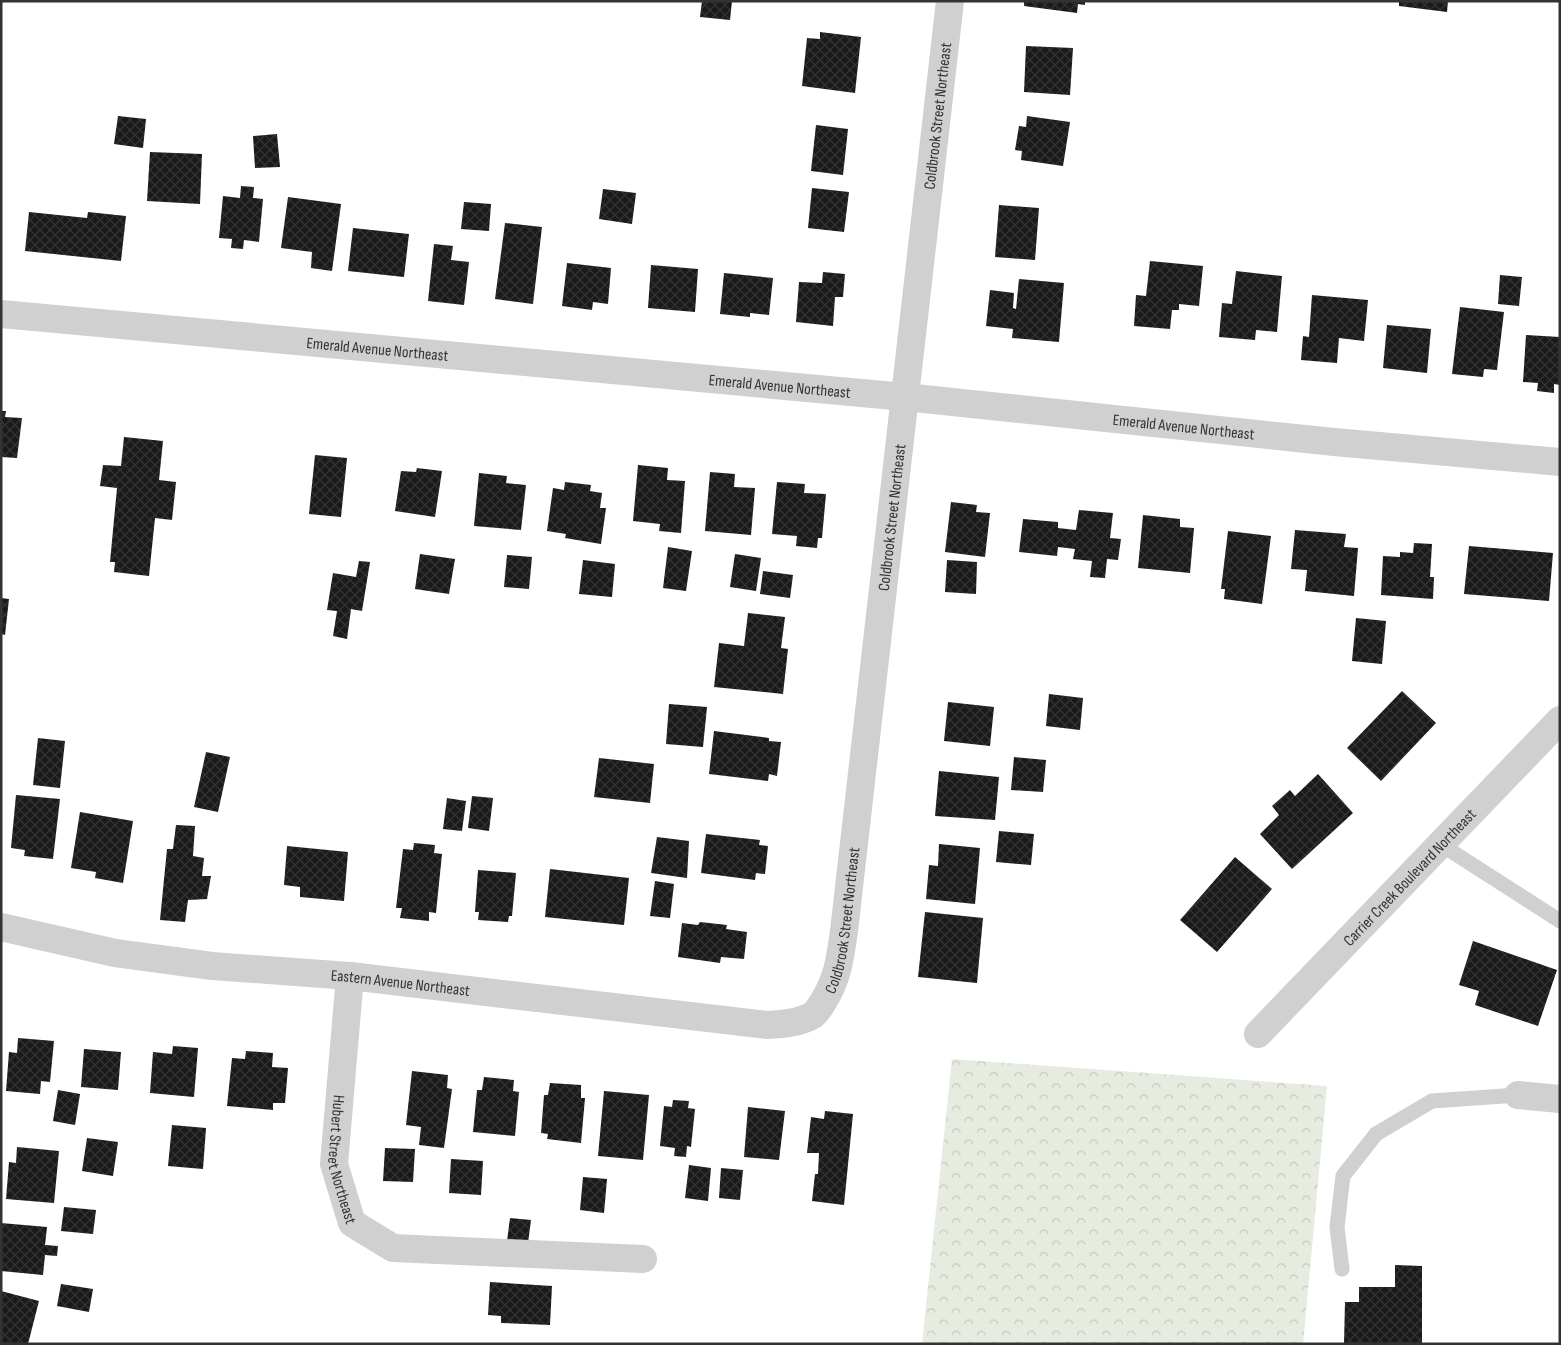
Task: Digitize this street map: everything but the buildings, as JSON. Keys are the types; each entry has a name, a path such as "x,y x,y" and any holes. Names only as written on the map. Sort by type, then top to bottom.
{"street":[{"name":"Coldbrook Street Northeast","path":"801,1020 815,1013 829,992 838,973 950,1"},
{"name":"Emerald Avenue Northeast","path":"1,314 905,397 1334,442 1560,462"},
{"name":"Carrier Creek Boulevard Northeast","path":"1258,1034 1560,720"},
{"name":"Eastern Avenue Northeast","path":"1,927 125,954 212,966 350,976 767,1025 801,1020"},
{"name":"Hubert Street Northeast","path":"350,976 334,1164 352,1224 393,1248 643,1259"},
{"path":"1518,1095 1560,1099"}],"lane":[{"path":"1440,844 1560,921"},
{"path":"1342,1269 1337,1227 1343,1176 1376,1134 1432,1101 1518,1095"}],"green space":[{"path":"952,1059 1327,1086 1303,1344 922,1344"}]}
